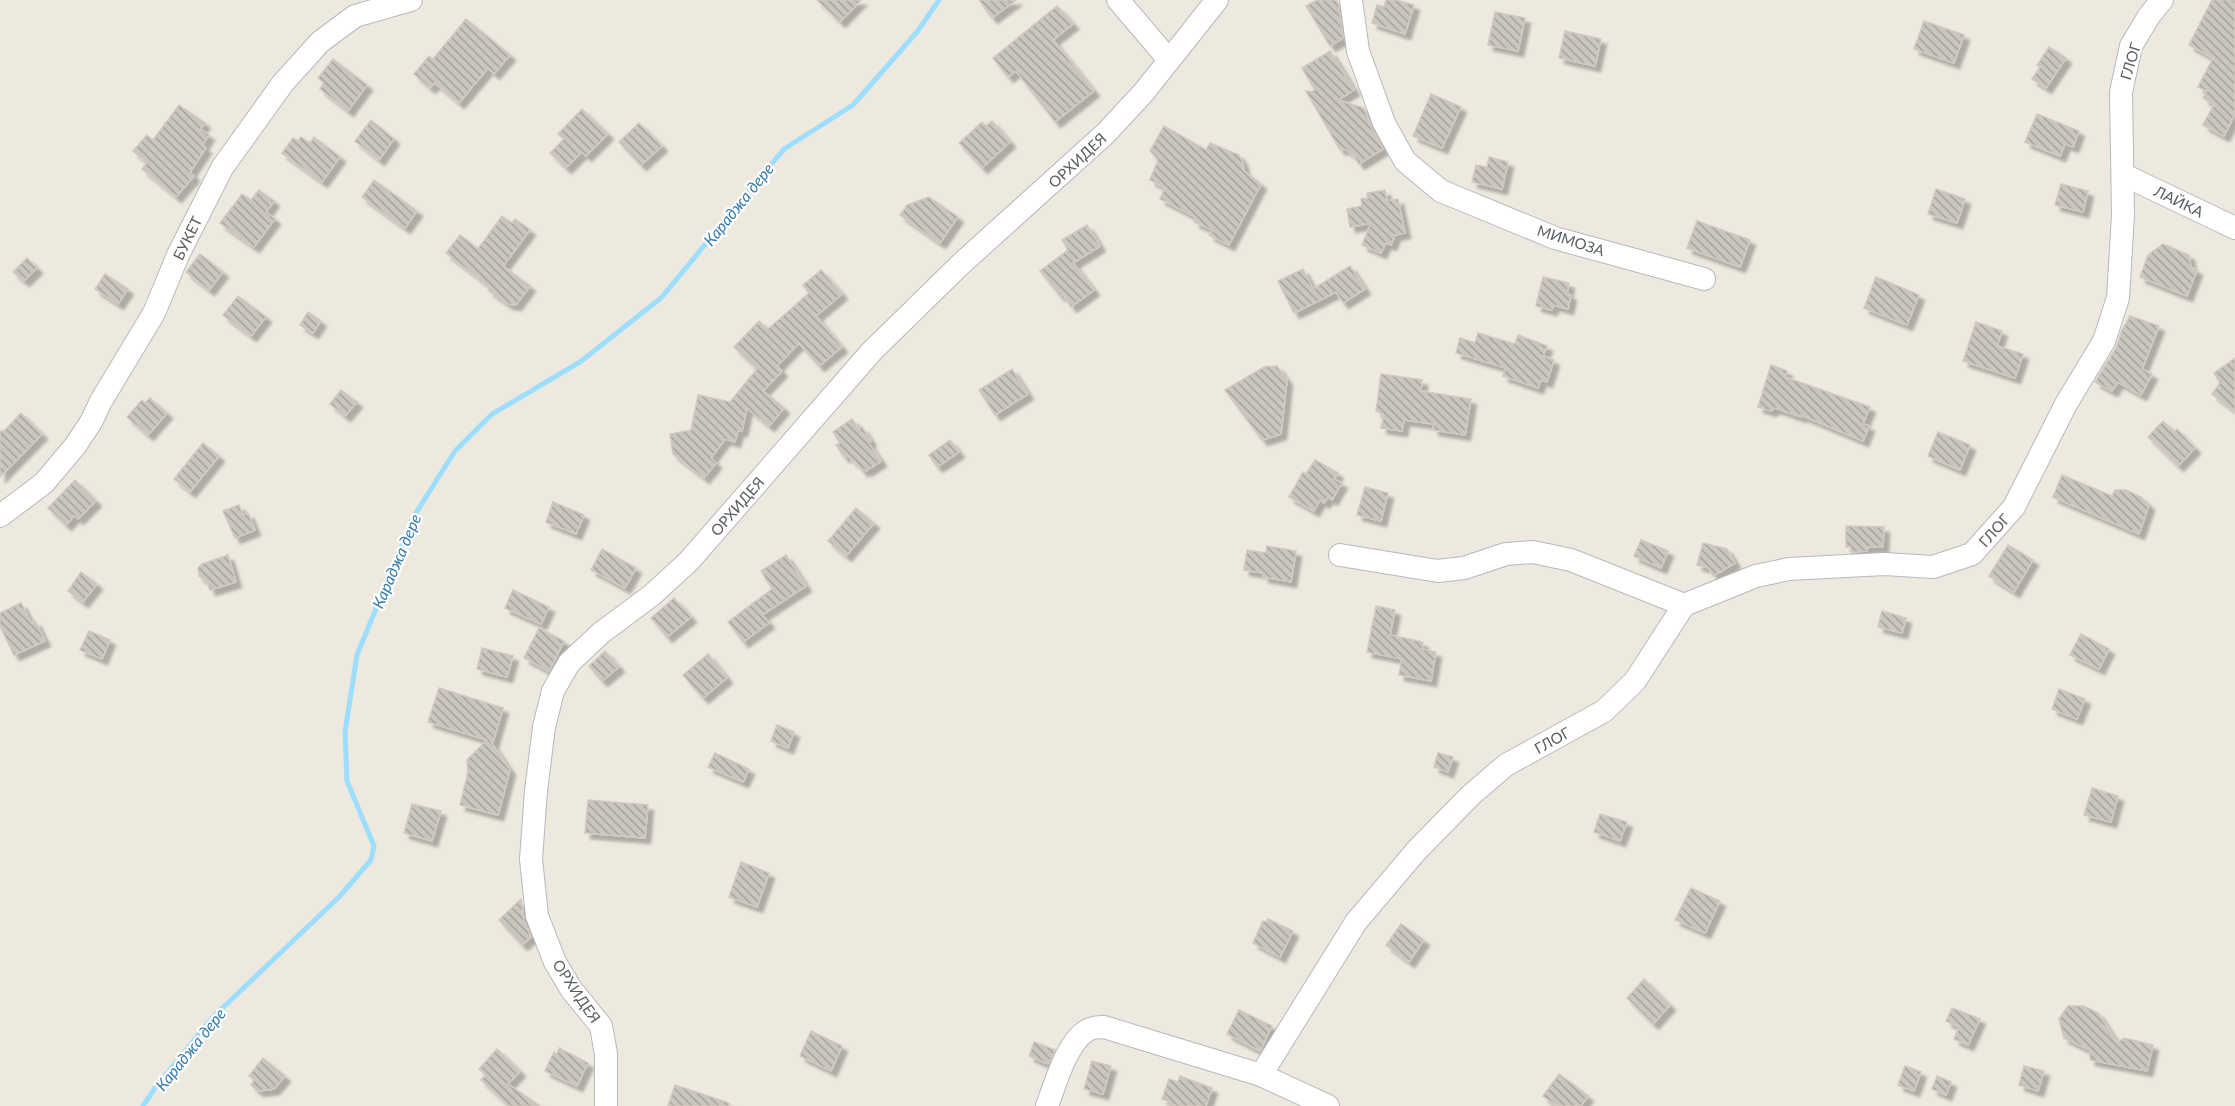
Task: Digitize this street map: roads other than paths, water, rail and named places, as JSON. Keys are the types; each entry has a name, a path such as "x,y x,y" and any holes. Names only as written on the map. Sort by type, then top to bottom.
{"street":[{"name":"БУКЕТ","path":"0,516 44,483 75,447 153,313 178,255 222,168 283,83 320,42 355,16 411,0"},
{"path":"1118,0 1169,60"},
{"name":"ОРХИДЕЯ","path":"606,1106 606,1054 601,1026 571,989 555,962 537,916 531,859 544,727 554,691 569,663 601,633 652,595 689,561 872,351 962,263 1106,133 1143,92 1217,0"},
{"name":"МИМОЗА","path":"1352,0 1358,51 1383,123 1405,161 1441,191 1556,238 1704,279"},
{"name":"ГЛОГ","path":"1261,1075 1356,922 1417,850 1471,795 1506,765 1604,711 1635,681 1684,605 1756,576 1789,569 1885,564 1933,567 1972,554 2014,507 2066,404 2104,342 2118,298 2124,175 2121,92 2131,46 2149,16 2162,0"},
{"name":"ЛАЙКА","path":"2124,175 2235,228"},
{"path":"1340,555 1438,571 1464,567 1506,554 1533,552 1571,560 1684,605"},
{"path":"1047,1106 1069,1052 1084,1032 1092,1028 1104,1027 1261,1075 1328,1106"}],"waterway":[{"name":"Караджа дере","path":"143,1106 212,1018 339,897 371,860 374,846 347,781 345,732 357,655 414,516 455,451 492,414 580,362 661,298 784,149 853,105 917,32 939,0"}]}
